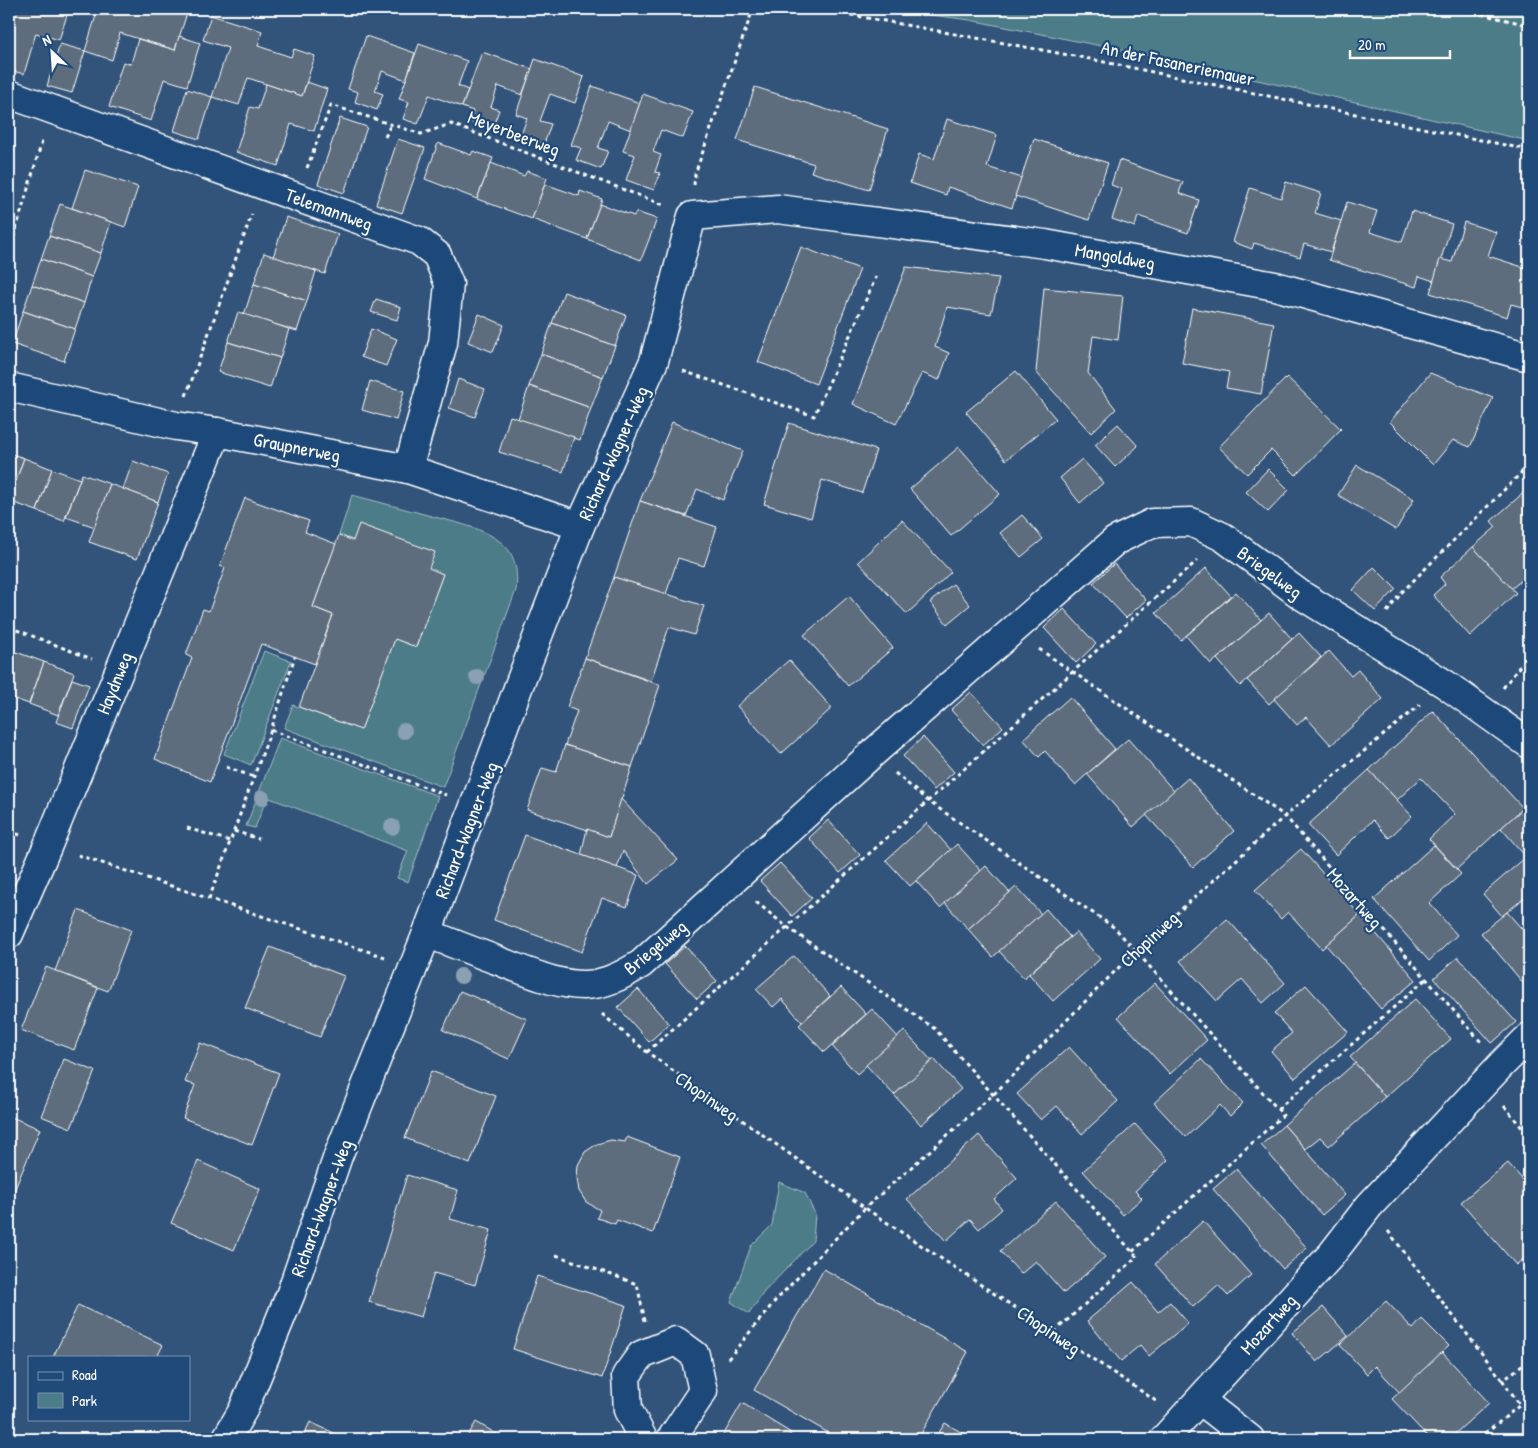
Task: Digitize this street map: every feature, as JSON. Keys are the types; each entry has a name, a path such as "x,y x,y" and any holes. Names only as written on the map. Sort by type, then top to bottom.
{"street":[{"name":"Telemannweg","path":"9,94 419,241 437,255 449,284 443,343 408,469"},
{"name":"Mangoldweg","path":"692,216 778,209 1045,244 1275,286 1529,357"},
{"name":"Richard-Wagner-Weg","path":"226,1439 243,1410 291,1293 338,1156 415,967 580,526 654,361 692,216"},
{"name":"Graupnerweg","path":"9,387 176,426 218,432 408,469 580,526"},
{"name":"Haydnweg","path":"9,934 48,845 218,432"},
{"name":"Briegelweg","path":"427,934 544,979 573,984 594,985 610,981 641,964 873,754 1115,541 1152,523 1191,522 1223,537 1301,595 1445,684 1529,744"},
{"name":"Mozartweg","path":"1164,1439 1331,1255 1369,1206 1529,1037"},
{"path":"643,1439 628,1410 626,1376 640,1355 676,1341 695,1354 702,1391 671,1439"},
{"path":"1191,1409 1250,1439"}],"path":[{"path":"692,216 695,174 753,9"},
{"name":"An der Fasaneriemauer","path":"819,9 1085,58 1529,150"},
{"path":"1458,9 1529,25"},
{"name":"Meyerbeerweg","path":"296,197 331,105 421,134 451,124 692,216"},
{"path":"9,253 52,109"},
{"path":"385,137 391,124"},
{"path":"176,426 263,185"},
{"path":"654,361 814,416 876,277"},
{"path":"1368,636 1402,592 1529,465"},
{"path":"646,1052 1223,537"},
{"path":"9,627 120,669"},
{"path":"1013,632 1284,816"},
{"path":"1484,712 1529,654"},
{"path":"208,899 271,730 295,656"},
{"name":"Chopinweg","path":"702,1391 775,1301 865,1208 994,1094 1136,950 1284,816 1445,684"},
{"path":"271,730 476,806"},
{"path":"873,754 928,801 1115,928 1283,1115 1132,1252"},
{"path":"226,767 254,777"},
{"name":"Mozartweg","path":"1284,816 1426,979 1493,1074 1529,1136"},
{"path":"187,828 230,842"},
{"path":"234,831 260,839"},
{"path":"9,832 415,967"},
{"path":"730,882 787,927 935,1029 1137,1257 1053,1333"},
{"path":"1277,1109 1426,979"},
{"name":"Chopinweg","path":"594,985 602,1015 646,1052 865,1208 1053,1333 1191,1409"},
{"path":"1369,1206 1520,1405 1479,1439"},
{"path":"556,1255 638,1284 651,1351"},
{"path":"1503,1381 1529,1359"}],"green space":[{"path":"884,9 1529,9 1529,141 1137,53 970,20"},
{"path":"352,495 479,530 496,538 507,548 513,559 517,578 516,590 443,787 284,728 293,705 361,730 395,639 416,647 443,574 339,535"},
{"path":"264,651 291,661 251,765 224,754"},
{"path":"280,738 438,796 408,882 397,878 408,851 267,797 255,828 246,826"},
{"path":"779,1182 805,1193 815,1214 813,1241 764,1292 749,1314 731,1302 751,1246 772,1225"}],"building":[{"path":"9,9 69,9 59,40 36,33 24,74 9,70"},
{"path":"98,9 188,10 175,50 120,33 112,60 85,51"},
{"path":"211,15 262,31 258,46 291,57 294,49 315,56 302,96 248,78 239,105 212,97 228,48 203,40"},
{"path":"179,36 200,43 187,86 164,79 151,121 109,107 123,62 131,64 138,39 175,50"},
{"path":"366,36 415,53 406,80 382,71 375,91 383,94 377,110 355,102 358,92 348,89"},
{"path":"60,44 85,51 72,93 47,86"},
{"path":"419,44 467,61 458,86 468,90 462,107 429,95 418,124 403,119 409,102 399,99"},
{"path":"482,52 532,69 522,95 498,86 491,107 499,110 492,129 470,122 473,111 462,107"},
{"path":"535,59 584,77 575,103 550,94 540,121 551,124 544,144 521,135 527,118 516,114"},
{"path":"307,82 327,89 314,131 291,124 278,166 236,152 250,107 258,109 266,84 302,96"},
{"path":"592,86 640,103 631,130 608,121 598,148 608,151 601,169 576,160 581,148 571,145"},
{"path":"755,87 888,129 869,190 811,172 814,164 737,140"},
{"path":"187,89 212,97 199,139 174,131"},
{"path":"643,94 693,112 683,138 661,130 653,152 661,155 655,172 660,173 654,190 626,180 635,155 623,151"},
{"path":"340,118 367,127 344,193 318,184"},
{"path":"947,119 997,135 987,167 1022,178 1012,208 948,187 946,195 910,183 919,154 934,159"},
{"path":"398,139 425,148 402,213 376,204"},
{"path":"1034,139 1108,163 1089,220 1015,196"},
{"path":"438,143 471,155 473,151 493,158 477,199 425,179"},
{"path":"1119,160 1183,182 1179,193 1199,200 1188,233 1138,216 1135,227 1112,219 1122,189 1111,185"},
{"path":"491,163 524,176 527,171 547,178 532,219 477,199"},
{"path":"85,170 138,187 125,227 72,208"},
{"path":"1286,182 1321,193 1315,213 1341,221 1331,252 1304,244 1300,257 1254,243 1252,249 1233,242 1250,188 1281,198"},
{"path":"545,184 579,196 580,191 602,199 587,239 532,219"},
{"path":"1347,202 1377,211 1370,232 1402,242 1412,211 1452,224 1434,281 1419,276 1416,287 1329,260"},
{"path":"60,204 111,222 101,253 49,236"},
{"path":"600,204 634,216 636,212 657,219 641,260 587,239"},
{"path":"286,217 338,234 325,274 273,257"},
{"path":"1464,222 1496,232 1488,256 1529,269 1529,309 1511,304 1507,317 1430,293 1440,259 1452,262"},
{"path":"49,236 101,253 92,277 41,259"},
{"path":"801,247 860,269 816,384 758,362"},
{"path":"264,253 316,271 307,301 254,284"},
{"path":"41,259 92,277 84,303 32,285"},
{"path":"906,267 999,278 991,314 947,307 935,347 949,353 939,380 922,373 896,424 853,404"},
{"path":"254,284 307,301 297,331 244,315"},
{"path":"32,285 84,303 75,329 23,311"},
{"path":"1044,288 1123,296 1118,340 1093,336 1088,373 1116,409 1091,433 1036,372"},
{"path":"564,292 626,315 615,346 552,323"},
{"path":"376,299 401,307 397,320 371,312"},
{"path":"1192,308 1274,323 1261,394 1226,388 1229,372 1182,363"},
{"path":"23,311 75,329 64,361 12,344"},
{"path":"238,312 289,329 280,358 228,342"},
{"path":"479,314 504,325 493,352 468,342"},
{"path":"552,323 615,346 603,377 541,354"},
{"path":"371,329 397,339 386,366 361,357"},
{"path":"228,342 280,358 270,388 218,372"},
{"path":"541,354 603,377 591,408 529,386"},
{"path":"1016,371 1056,419 1006,460 966,412"},
{"path":"1430,373 1493,398 1470,447 1453,440 1433,465 1390,422"},
{"path":"1287,377 1341,429 1296,475 1271,450 1247,474 1219,447"},
{"path":"458,379 485,389 475,417 449,408"},
{"path":"370,381 404,391 396,420 362,410"},
{"path":"529,386 591,408 580,440 518,419"},
{"path":"510,416 574,437 563,472 499,452"},
{"path":"672,422 743,451 723,500 697,489 686,516 640,501"},
{"path":"789,423 876,450 862,493 822,480 811,518 764,504"},
{"path":"1118,424 1138,446 1115,467 1095,445"},
{"path":"959,447 1000,494 951,536 910,489"},
{"path":"9,453 24,458 9,500"},
{"path":"24,458 52,469 37,511 9,501"},
{"path":"1082,459 1103,483 1080,503 1060,478"},
{"path":"133,461 168,474 158,502 123,489"},
{"path":"1357,465 1414,499 1396,530 1338,495"},
{"path":"52,469 80,479 64,521 37,511"},
{"path":"1268,469 1289,490 1268,512 1246,492"},
{"path":"82,474 110,484 95,527 66,517"},
{"path":"110,484 158,502 137,559 89,542"},
{"path":"1529,488 1529,574 1511,589 1473,547 1496,527 1491,521"},
{"path":"245,498 309,521 305,532 336,544 313,607 333,615 315,664 261,644 210,782 155,759 192,658 186,655 203,609 209,611 225,568 220,566"},
{"path":"640,501 717,527 704,566 678,558 666,594 614,577"},
{"path":"1022,515 1043,539 1021,557 1000,533"},
{"path":"902,520 951,572 907,614 858,562"},
{"path":"359,524 435,552 429,568 443,574 416,647 395,639 361,730 299,707 333,615 313,607 339,535 353,541"},
{"path":"1473,547 1516,593 1470,636 1433,595 1445,584 1440,577"},
{"path":"1114,564 1146,600 1126,618 1093,583"},
{"path":"1374,567 1396,589 1375,611 1353,590"},
{"path":"1206,568 1231,596 1181,640 1156,613"},
{"path":"614,577 704,606 694,635 669,627 651,681 585,658"},
{"path":"953,584 970,605 947,624 930,602"},
{"path":"1236,592 1261,620 1211,664 1186,636"},
{"path":"849,596 893,648 848,686 804,635"},
{"path":"1064,609 1096,644 1076,663 1044,628"},
{"path":"1269,613 1292,639 1240,686 1217,659"},
{"path":"1299,633 1321,657 1269,704 1247,680"},
{"path":"1329,651 1351,676 1358,670 1383,699 1331,745 1306,717 1297,725 1274,699"},
{"path":"16,652 44,662 29,704 9,697 9,672"},
{"path":"585,658 660,685 632,767 565,745 577,711 567,707"},
{"path":"789,660 832,708 781,754 737,706"},
{"path":"44,662 74,673 58,715 29,704"},
{"path":"72,679 89,685 73,728 56,722"},
{"path":"971,692 1003,727 983,745 951,710"},
{"path":"1070,697 1115,749 1075,785 1045,751 1039,757 1023,739"},
{"path":"1433,711 1523,808 1457,869 1429,839 1455,814 1421,778 1397,800 1369,770"},
{"path":"923,737 954,772 934,790 903,756"},
{"path":"1128,739 1174,791 1133,827 1087,774"},
{"path":"565,745 632,767 609,837 527,810 542,768 556,772"},
{"path":"1369,770 1412,816 1389,838 1373,820 1336,855 1308,825"},
{"path":"1188,778 1234,831 1193,867 1146,815"},
{"path":"621,799 678,860 648,884 623,851 617,868 581,855 587,829 609,837"},
{"path":"1529,803 1529,894 1502,916 1483,894 1526,857 1501,828"},
{"path":"828,820 860,855 840,873 809,838"},
{"path":"927,823 951,850 910,886 886,860"},
{"path":"525,835 638,875 627,907 602,898 582,952 494,920"},
{"path":"957,844 981,871 940,908 916,881"},
{"path":"1434,845 1461,874 1429,903 1457,935 1429,961 1374,899"},
{"path":"1301,849 1360,915 1322,949 1288,912 1281,919 1255,890"},
{"path":"780,863 812,898 792,916 760,881"},
{"path":"986,866 1010,893 968,929 945,903"},
{"path":"1016,887 1041,914 993,957 968,929"},
{"path":"1046,909 1070,937 1024,978 999,951"},
{"path":"78,910 131,930 108,991 55,971"},
{"path":"1507,912 1529,937 1529,990 1481,933"},
{"path":"1360,915 1416,980 1381,1009 1326,945"},
{"path":"1227,919 1285,983 1263,1003 1242,979 1217,1001 1180,961"},
{"path":"1076,932 1100,959 1053,1001 1029,974"},
{"path":"685,946 717,981 697,999 665,964"},
{"path":"270,947 344,976 320,1037 245,1008"},
{"path":"794,956 830,996 802,1022 782,999 773,1007 756,989"},
{"path":"1458,957 1516,1022 1492,1043 1434,978"},
{"path":"46,967 98,988 74,1050 21,1030"},
{"path":"1155,983 1207,1040 1170,1074 1118,1017"},
{"path":"1306,985 1348,1032 1295,1078 1271,1051 1292,1033 1274,1013"},
{"path":"841,987 866,1014 824,1052 799,1025"},
{"path":"638,989 669,1024 649,1042 618,1007"},
{"path":"460,991 527,1019 509,1059 443,1030"},
{"path":"1415,999 1451,1039 1385,1097 1350,1057"},
{"path":"872,1009 898,1037 857,1074 832,1046"},
{"path":"904,1031 932,1061 894,1095 866,1065"},
{"path":"200,1043 279,1073 252,1145 183,1118 195,1085 185,1082"},
{"path":"1069,1047 1118,1101 1082,1134 1057,1106 1041,1120 1017,1094"},
{"path":"64,1059 95,1071 71,1128 41,1116"},
{"path":"934,1059 961,1089 921,1125 894,1095"},
{"path":"1201,1059 1243,1103 1230,1116 1220,1105 1186,1137 1154,1103"},
{"path":"1355,1063 1385,1097 1329,1146 1320,1137 1305,1149 1284,1125"},
{"path":"431,1071 496,1096 470,1164 405,1138"},
{"path":"9,1116 40,1129 14,1191 9,1189"},
{"path":"1135,1124 1168,1160 1135,1191 1142,1198 1123,1215 1083,1171"},
{"path":"1284,1125 1345,1195 1322,1215 1261,1145"},
{"path":"979,1135 1017,1178 994,1199 1002,1209 979,1229 970,1219 946,1241 907,1199"},
{"path":"627,1137 680,1157 653,1233 617,1220 615,1224 597,1218 600,1210 586,1202 579,1191 578,1165 585,1152 597,1144 611,1140 625,1142"},
{"path":"198,1161 260,1189 234,1250 171,1223"},
{"path":"1508,1163 1529,1187 1529,1254 1516,1265 1461,1202"},
{"path":"1236,1169 1307,1248 1283,1269 1213,1189"},
{"path":"407,1175 458,1190 450,1219 491,1230 475,1285 434,1273 421,1317 369,1302"},
{"path":"1056,1201 1105,1257 1064,1293 1036,1261 1021,1274 1000,1251"},
{"path":"1203,1221 1251,1275 1228,1296 1218,1285 1193,1307 1155,1264"},
{"path":"1529,1254 1529,1270 1521,1261"},
{"path":"824,1269 968,1352 918,1439 839,1439 754,1390"},
{"path":"537,1276 626,1305 602,1378 513,1349"},
{"path":"1133,1282 1158,1312 1170,1302 1188,1323 1149,1356 1140,1345 1121,1361 1087,1321"},
{"path":"1386,1301 1413,1329 1422,1319 1449,1346 1400,1393 1375,1366 1367,1374 1340,1345"},
{"path":"78,1305 163,1345 158,1356 53,1356"},
{"path":"1323,1307 1348,1336 1317,1362 1292,1333"},
{"path":"1442,1352 1489,1403 1449,1439 1430,1439 1392,1399"},
{"path":"742,1403 791,1433 787,1439 721,1439"},
{"path":"310,1422 347,1439 302,1439"},
{"path":"476,1422 505,1439 466,1439"},
{"path":"945,1423 973,1439 935,1439"}]}
